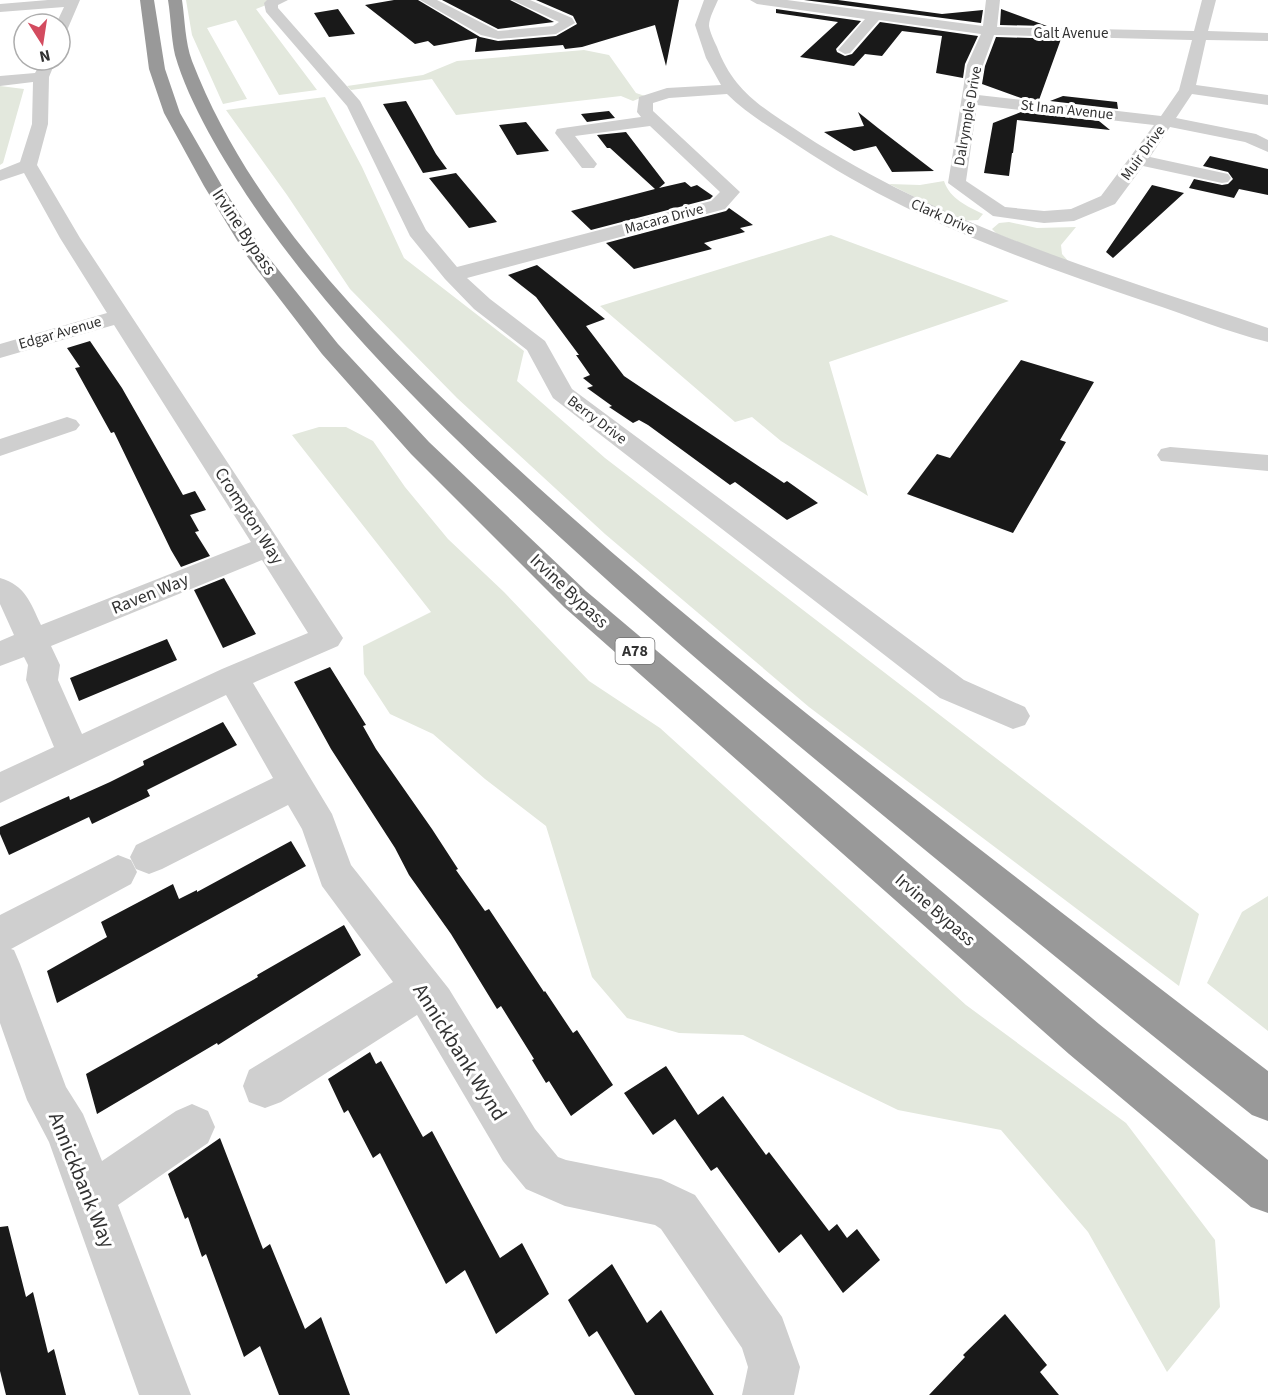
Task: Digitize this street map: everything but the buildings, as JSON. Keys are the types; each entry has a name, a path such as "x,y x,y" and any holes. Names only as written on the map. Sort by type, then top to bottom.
{"highway":[{"name":"Irvine Bypass","path":"147,0 157,69 172,113 213,186 253,251 330,350 420,448 575,599 1084,1040 1268,1190"},
{"name":"Irvine Bypass","path":"175,0 184,58 206,108 242,176 357,325 456,425 588,550 797,725 1078,951 1268,1099"}],"street":[{"name":"Berry Drive","path":"281,0 272,3 271,9 354,104 417,232 452,275 482,304 537,346 562,393 952,689 1013,716"},
{"path":"427,0 486,32 498,35 556,30 568,24 567,21 519,0"},
{"name":"Clark Drive","path":"711,0 702,26 712,55 731,89 817,153 884,190 1055,264 1268,335"},
{"name":"Galt Avenue","path":"757,0 989,31 1268,37"},
{"name":"Dalrymple Drive","path":"993,0 989,31 975,65 957,183 1000,212"},
{"name":"Muir Drive","path":"1000,212 1044,217 1074,215 1108,200 1139,160 1187,89 1209,0"},
{"path":"0,8 73,1"},
{"path":"845,50 875,16"},
{"path":"0,81 34,72"},
{"path":"0,176 27,165 40,124 45,72"},
{"path":"654,120 645,112 645,100 667,93 731,89"},
{"path":"1187,89 1268,100"},
{"name":"St Inan Avenue","path":"969,99 1165,121 1250,138 1268,147"},
{"name":"Macara Drive","path":"452,275 718,205 731,192 654,120"},
{"path":"588,164 563,133 654,120"},
{"path":"1139,160 1222,178"},
{"name":"Crompton Way","path":"0,788 233,678 327,638 70,238 27,165"},
{"path":"968,228 1000,212"},
{"name":"Edgar Avenue","path":"0,351 120,316"},
{"path":"0,448 67,425"},
{"path":"1170,455 1268,463"},
{"name":"Raven Way","path":"0,654 268,546"},
{"path":"0,589 12,597 44,665 42,680 74,754"},
{"name":"Annickbank Wynd","path":"233,678 319,825 335,874 434,1003 519,1145 542,1173 565,1183 661,1203 678,1212 764,1335 774,1367 768,1395"},
{"path":"0,934 296,784"},
{"name":"Annickbank Way","path":"0,964 49,1100 67,1130 165,1395"},
{"path":"265,1086 422,988"},
{"path":"91,1196 192,1127"}],"shaded area":[{"path":"186,0 279,0 256,9 317,90 279,95 236,20 207,28 247,99 223,104 192,35"},
{"path":"584,50 609,55 636,93 645,96 633,101 621,96 456,115 432,79 351,90 347,86 423,75 457,61"},
{"path":"0,86 24,89 3,163 0,165"},
{"path":"325,97 362,167 404,258 524,351 517,381 605,458 1199,914 1179,986 809,707 605,534 457,398 350,289 226,110"},
{"path":"944,181 950,193 965,205 983,214 978,220 962,221 889,184 920,185"},
{"path":"1009,222 1037,228 1076,227 1061,245 1062,254 1069,262 997,234 992,229 999,223"},
{"path":"831,235 1009,301 829,362 868,496 781,441 752,417 735,422 600,306"},
{"path":"319,427 346,427 373,441 405,487 448,539 504,592 589,681 660,728 966,1005 1126,1123 1215,1240 1220,1307 1167,1372 1088,1232 1001,1130 898,1110 743,1035 679,1033 627,1018 592,977 546,826 485,779 433,734 390,714 364,674 363,646 431,612 292,435"},
{"path":"1268,896 1268,1031 1207,983 1242,912"}]}
